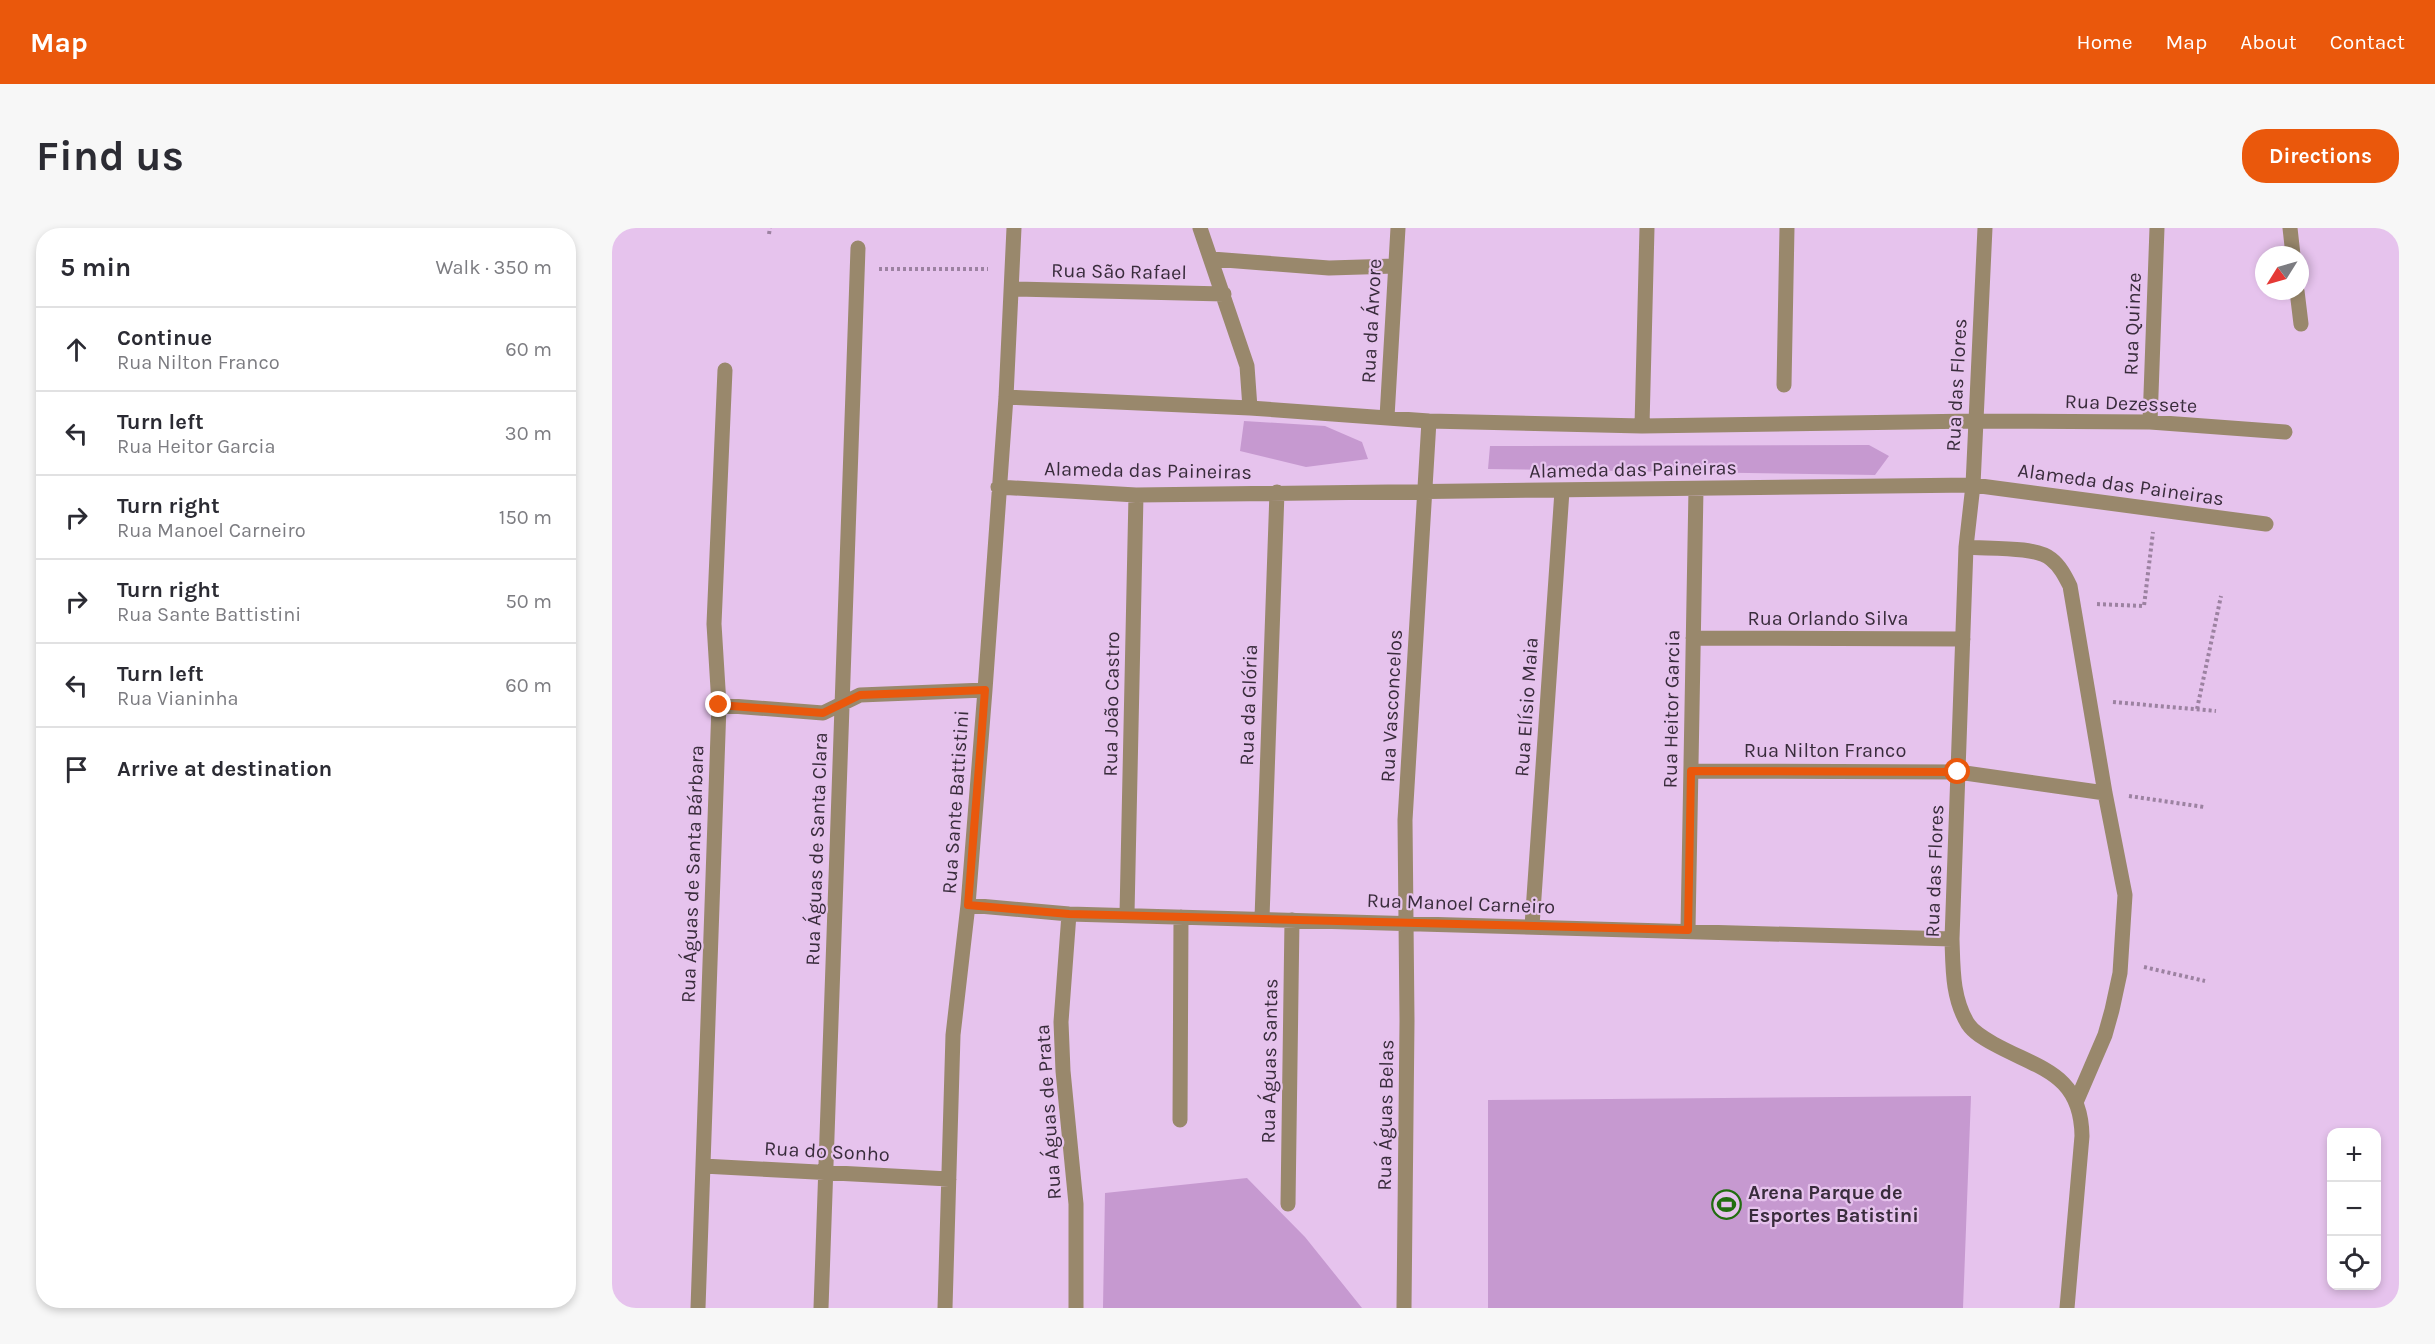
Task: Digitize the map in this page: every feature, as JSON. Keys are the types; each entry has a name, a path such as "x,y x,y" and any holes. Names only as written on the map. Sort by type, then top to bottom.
{"street":[{"name":"Rua Sante Battistini","path":"945,1308 953,1035 968,905 985,690 1006,397 1014,228"},
{"path":"1200,228 1247,366 1251,408"},
{"name":"Rua da Árvore","path":"1387,417 1398,228"},
{"path":"1642,426 1647,228"},
{"path":"1784,385 1787,228"},
{"name":"Rua das Flores","path":"1985,228 1973,485 1966,548 1952,939 1954,983 1960,1008 1970,1026 1983,1038 2054,1073 2065,1083 2077,1100 2082,1117 2082,1136 2067,1308"},
{"name":"Rua Quinze","path":"2150,422 2157,228"},
{"path":"2290,228 2292,246"},
{"name":"Rua Águas de Santa Clara","path":"822,1308 858,248"},
{"path":"1212,259 1329,268 1395,266"},
{"name":"Rua São Rafael","path":"1012,289 1224,294"},
{"path":"2298,300 2301,324"},
{"name":"Rua Águas de Santa Bárbara","path":"698,1308 719,705 714,624 724,369"},
{"path":"1006,397 1251,408 1429,422 1642,426 1975,421"},
{"name":"Rua Dezessete","path":"1975,421 2150,422 2284,432"},
{"name":"Rua Vasconcelos","path":"1406,922 1406,820 1429,422"},
{"name":"Alameda das Paineiras","path":"998,487 1136,495 1973,485 2266,524"},
{"name":"Rua Heitor Garcia","path":"1688,930 1696,489"},
{"name":"Rua Elísio Maia","path":"1532,926 1562,490"},
{"name":"Rua da Glória","path":"1262,918 1277,492"},
{"name":"Rua João Castro","path":"1127,914 1136,495"},
{"path":"1966,548 2034,552 2050,557 2062,570 2070,586 2104,793 2125,895 2120,961 2112,1010 2105,1035 2077,1100"},
{"name":"Rua Orlando Silva","path":"1693,638 1963,639"},
{"path":"719,705 823,713 860,695 985,690"},
{"name":"Rua Nilton Franco","path":"1691,771 1958,772 2104,793"},
{"name":"Rua Manoel Carneiro","path":"968,905 1069,914 1952,939"},
{"name":"Rua Águas de Prata","path":"1069,914 1061,1022 1063,1071 1076,1204 1076,1308"},
{"path":"1180,1120 1182,917"},
{"name":"Rua Águas Santas","path":"1288,1204 1292,920"},
{"name":"Rua Águas Belas","path":"1404,1308 1406,922"},
{"name":"Rua do Sonho","path":"703,1166 949,1179"}],"path":[{"path":"769,234 770,228"},
{"path":"857,269 1013,268"},
{"path":"2072,602 2144,606 2156,510"},
{"path":"2197,709 2221,596"},
{"path":"2089,700 2216,711"},
{"path":"2104,793 2204,807"},
{"path":"2120,961 2205,981"}],"shaded area":[{"path":"1244,421 1325,426 1362,442 1368,459 1306,467 1240,451"},
{"path":"1869,445 1889,456 1875,475 1488,469 1490,446"},
{"name":"Arena Parque de Esportes Batistini","path":"1971,1096 1963,1308 1488,1308 1488,1100"},
{"path":"1247,1178 1305,1237 1362,1308 1103,1308 1105,1193"}],"place":[{"name":"Arena Parque de Esportes Batistini","path":"1727,1204"}],"route":[{"path":"719,705 823,713 860,695 985,690 968,905 1069,914 1688,930 1691,771 1958,772"}]}
